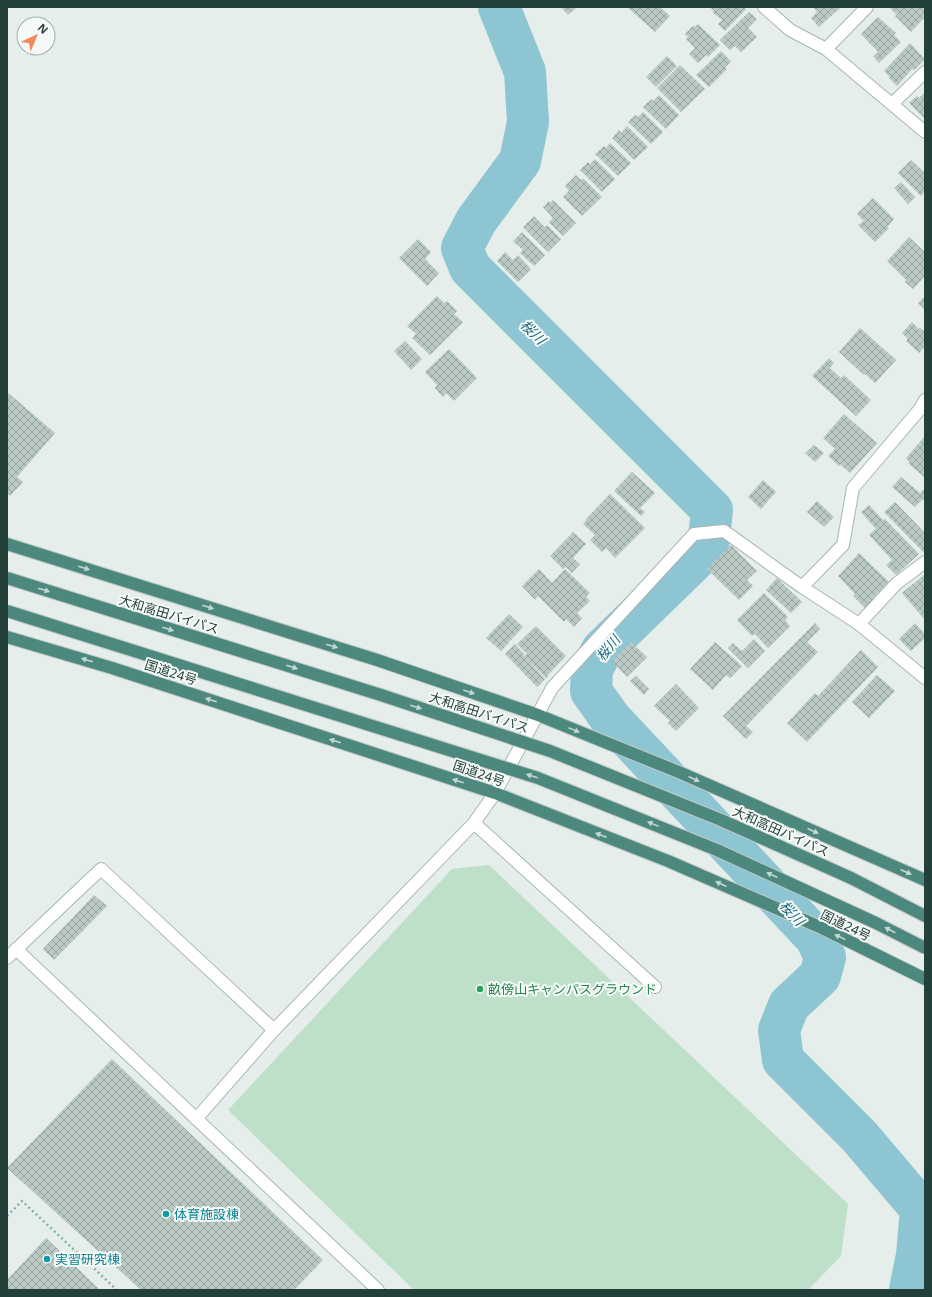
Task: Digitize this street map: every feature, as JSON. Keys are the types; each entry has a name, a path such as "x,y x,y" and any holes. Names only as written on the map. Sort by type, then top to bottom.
{"highway":[{"path":"7,544 377,660 538,715 681,773 925,880"},
{"name":"大和高田バイパス","path":"7,578 381,695 550,751 721,820 851,878 925,916"},
{"path":"7,611 538,778 717,850 876,923 925,948"},
{"name":"国道24号","path":"7,636 112,668 495,793 668,861 822,928 925,979"},
{"path":"851,878 925,906"}],"street":[{"path":"764,7 790,30 826,49 925,132"},
{"path":"826,49 867,7"},
{"path":"892,104 925,72"},
{"path":"802,587 843,545 853,488 920,409 925,400"},
{"path":"196,1119 274,1030 474,823 495,793 552,688 694,534 724,531 802,587 859,624 925,678"},
{"path":"859,624 896,584 925,562"},
{"path":"474,823 655,987"},
{"path":"7,958 101,869 274,1030"},
{"path":"16,949 378,1290"}],"path":[{"path":"7,1216 22,1201 117,1290"}],"green space":[{"name":"畝傍山キャンパスグラウンド","path":"489,865 848,1204 841,1256 808,1290 414,1290 228,1110 452,869"}],"building":[{"path":"561,7 577,7 568,15"},
{"path":"627,7 660,7 670,16 655,32"},
{"path":"710,7 743,7 746,9 725,31 718,24 722,20 712,12 714,11"},
{"path":"813,7 841,7 819,27 811,18 817,12"},
{"path":"922,7 925,10 925,17 911,32 895,16 897,15 890,8"},
{"path":"749,12 757,19 748,28 757,37 741,52 735,46 730,50 720,40"},
{"path":"878,17 896,33 894,35 901,42 879,63 873,56 878,52 861,34"},
{"path":"698,24 720,45 708,57 706,55 698,63 689,54 695,48 686,39 688,37 685,34 693,26 694,27"},
{"path":"910,43 925,59 914,70 912,69 897,86 884,71"},
{"path":"721,51 731,61 725,68 727,69 709,87 696,75"},
{"path":"667,56 677,66 656,87 646,77"},
{"path":"680,65 705,89 681,112 657,88"},
{"path":"925,92 925,119 909,103 917,96 919,98"},
{"path":"659,95 679,115 666,129 643,107 651,99 653,101"},
{"path":"643,112 663,132 651,144 628,122 635,115 638,117"},
{"path":"627,126 648,147 634,160 612,138 619,130 621,133"},
{"path":"610,143 631,163 618,176 595,154 604,146 606,148"},
{"path":"595,159 615,179 602,192 580,170 588,162 590,164"},
{"path":"911,160 925,173 925,191 921,196 898,173"},
{"path":"576,175 581,180 583,178 602,197 582,216 563,197 569,191 565,186"},
{"path":"901,182 915,197 908,204 894,188"},
{"path":"873,198 894,219 887,227 889,228 875,242 858,225 864,221 857,214"},
{"path":"553,200 576,223 563,236 549,222 553,218 543,207 549,201 550,203"},
{"path":"534,216 545,227 547,225 561,239 548,252 523,227"},
{"path":"522,232 545,255 534,266 520,253 523,250 513,241"},
{"path":"909,237 925,252 925,276 913,289 887,261"},
{"path":"418,239 431,252 425,259 439,273 427,286 399,258"},
{"path":"505,252 513,260 518,255 531,269 518,282 497,261"},
{"path":"437,296 444,303 447,301 457,311 454,314 463,322 430,355 412,338 416,334 407,326"},
{"path":"925,296 925,310 918,303"},
{"path":"912,322 919,329 920,328 925,332 925,346 919,353 906,341 908,339 902,333"},
{"path":"860,328 896,360 875,383 839,352"},
{"path":"405,341 422,359 411,370 394,351"},
{"path":"449,349 477,378 454,401 446,393 443,397 435,388 437,385 425,372"},
{"path":"829,358 834,363 830,368 841,378 844,375 871,400 856,416 812,376"},
{"path":"7,392 55,433 17,477 23,482 10,496 7,493"},
{"path":"844,414 877,443 850,473 828,456 835,449 823,438"},
{"path":"925,436 925,478 908,463 910,462 906,458"},
{"path":"814,445 824,453 815,462 805,453"},
{"path":"632,472 655,493 640,508 645,512 641,516 614,491"},
{"path":"901,477 920,493 925,488 925,501 923,499 915,507 892,487"},
{"path":"763,480 776,492 761,509 748,497"},
{"path":"610,494 645,528 615,558 606,548 602,552 590,540 595,535 583,524"},
{"path":"817,501 834,517 824,527 807,512"},
{"path":"895,502 925,533 925,554 884,512"},
{"path":"869,505 919,554 896,575 886,565 892,560 869,535 876,529 861,512"},
{"path":"573,532 586,544 573,558 580,564 572,573 566,567 563,569 550,556"},
{"path":"731,545 757,571 747,580 753,586 739,600 707,569"},
{"path":"859,553 889,582 865,608 853,596 855,594 838,576"},
{"path":"539,569 552,583 565,569 590,593 586,597 590,601 577,613 582,618 574,627 566,619 564,622 538,596 535,600 522,586"},
{"path":"925,574 925,620 902,593"},
{"path":"777,578 802,602 791,613 766,590"},
{"path":"764,593 788,617 785,620 790,626 768,648 755,634 752,636 737,620"},
{"path":"509,614 523,627 501,651 486,638"},
{"path":"815,623 820,629 807,642 818,652 746,726 753,732 746,739 723,716"},
{"path":"915,623 925,634 925,638 911,651 899,639"},
{"path":"536,626 566,656 546,678 524,656 527,654 517,644"},
{"path":"754,639 765,651 748,668 728,648 733,643 742,651"},
{"path":"631,642 647,657 627,677 612,661"},
{"path":"715,642 742,666 730,678 726,675 713,690 690,669"},
{"path":"515,644 545,679 537,687 505,654"},
{"path":"861,650 878,667 807,742 787,723 815,693 818,696"},
{"path":"877,675 895,691 869,718 852,702"},
{"path":"636,676 649,689 644,695 630,681"},
{"path":"676,684 699,708 676,731 668,723 670,721 654,706"},
{"path":"94,895 107,906 54,960 43,949"},
{"name":"体育施設棟","path":"112,1059 323,1260 294,1290 141,1290 7,1168"},
{"name":"実習研究棟","path":"46,1238 100,1290 7,1290 7,1280"}],"waterway":[{"name":"桜川","path":"499,7 525,72 528,122 520,161 476,221 462,248 470,268 712,510 708,547 602,650 592,669 591,691 610,718 816,938 825,957 820,976 789,1005 779,1030 783,1060 859,1136 921,1209 917,1255 910,1290"}],"place":[{"name":"畝傍山キャンパスグラウンド","path":"480,989"},
{"name":"体育施設棟","path":"166,1214"},
{"name":"実習研究棟","path":"47,1259"}]}
